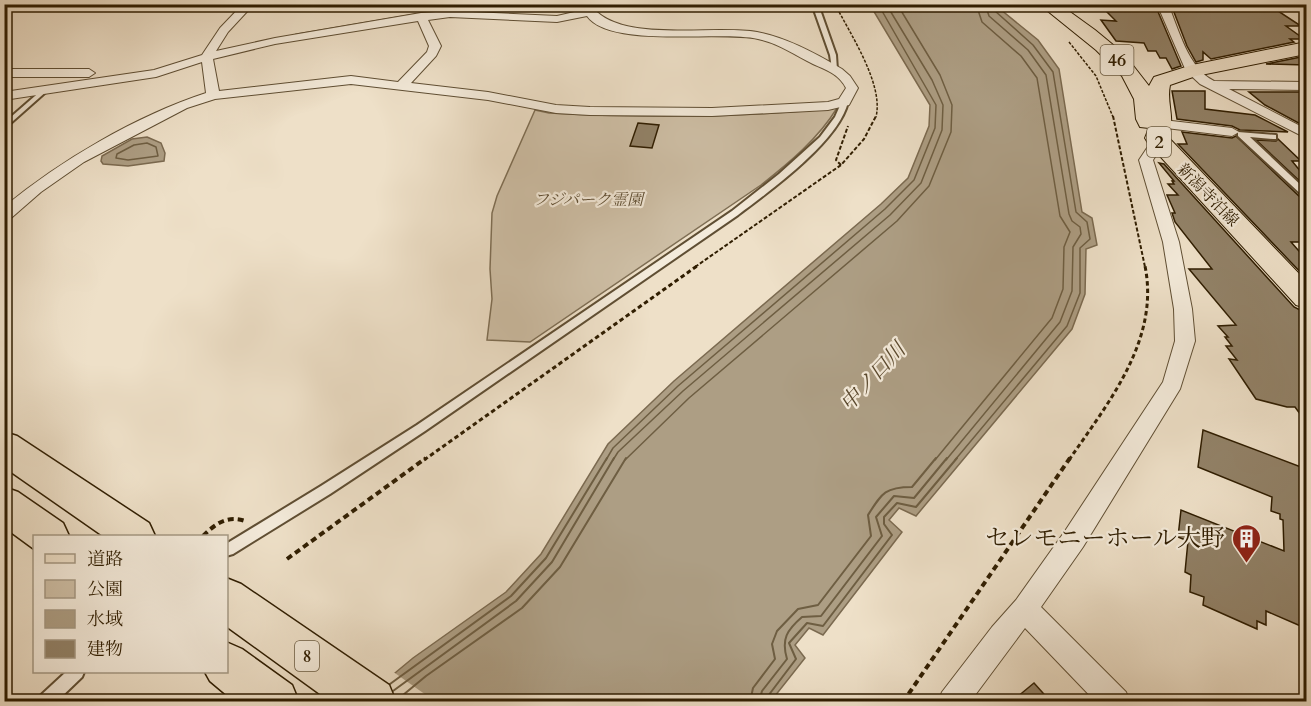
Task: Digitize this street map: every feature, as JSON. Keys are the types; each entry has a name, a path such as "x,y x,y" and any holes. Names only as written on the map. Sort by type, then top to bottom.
{"highway":[{"path":"4,447 132,535"},
{"path":"4,504 46,535"},
{"name":"8","path":"235,604 372,702"},
{"path":"228,667 275,702"}],"main road":[{"name":"46","path":"1044,10 1106,50 1132,75 1145,100 1147,119 1161,137"},
{"name":"2","path":"1161,137 1158,92 1161,81 1201,78 1306,48"},
{"name":"新潟寺泊線","path":"1161,137 1306,298"}],"street":[{"path":"213,95 207,56 224,30 249,4"},
{"path":"1162,4 1201,78 1306,134"},
{"path":"4,96 146,74 207,56 316,33 421,16 450,14 557,19 585,9 596,22 622,30 757,35 778,42 835,69 849,80 852,88 844,102 811,108 765,110 590,111 556,109 488,96 351,80 325,81 213,95 182,105 79,159 36,189 4,216"},
{"path":"402,85 432,53 435,45 421,16"},
{"path":"4,73 146,74"},
{"path":"1201,78 1306,86"},
{"path":"952,702 1001,636 1025,609 1074,539 1173,384 1185,341 1183,309 1171,242 1146,160 1161,137 1238,133"},
{"path":"1025,609 1116,702"}],"lane":[{"path":"815,4 833,55 835,69"},
{"path":"4,127 45,90"},
{"path":"228,550 302,507 465,399 718,223 804,156 835,122 844,102"},
{"path":"1238,133 1273,137"},
{"path":"1238,133 1306,194"},
{"path":"44,702 76,673"}],"path":[{"path":"1024,4 1044,10"},
{"path":"903,702 1091,428 1132,363 1145,325 1149,290 1146,270 1112,111 1096,76 1068,40"},
{"path":"287,559 525,387 841,165 836,160 853,111 844,102"},
{"path":"205,535 217,524 230,518 242,520 260,531"}],"green space":[{"name":"フジパーク霊園","path":"837,108 812,140 761,185 530,342 487,340 492,299 490,269 492,213 497,196 535,110 585,115 693,116 765,114"}],"water":[{"name":"中ノ口川","path":"870,5 995,5 1038,40 1059,69 1082,212 1092,218 1097,245 1086,249 1085,294 1072,329 916,516 899,508 889,520 902,532 823,635 809,628 795,645 805,658 771,701 360,702 413,658 506,592 541,554 608,444 674,381 881,204 908,178 929,126 930,105"},
{"path":"147,137 161,143 165,153 164,161 128,166 103,164 101,161 102,156 132,139"}],"pier":[{"path":"392,671 436,702 357,702"}],"building":[{"path":"1099,4 1144,4 1146,7 1156,7 1181,66 1172,69 1166,58 1160,58 1156,51 1148,51 1144,43 1116,41 1101,20 1116,21"},
{"path":"1172,7 1272,7 1301,26 1286,26 1304,39 1290,39 1294,42 1211,59 1203,52 1203,60 1196,62 1187,46"},
{"path":"1306,56 1306,65 1266,64"},
{"path":"1172,91 1205,91 1205,109 1255,115 1288,132 1240,130 1232,126 1177,119"},
{"path":"1249,92 1306,92 1306,127 1265,105"},
{"path":"638,123 659,125 652,148 630,146"},
{"path":"1182,132 1232,138 1236,136 1301,198 1306,198 1306,242 1291,242 1306,259 1306,278 1178,144 1187,144"},
{"path":"1278,139 1301,161 1292,161 1306,178 1306,187 1256,140 1276,141"},
{"path":"1159,163 1164,164 1294,307 1306,313 1306,422 1295,407 1256,399 1229,359 1237,360 1226,346 1232,346 1225,337 1228,337 1218,326 1236,325 1189,269 1212,269 1175,222 1172,213 1175,213 1167,195 1178,195 1168,184 1174,184 1172,181 1174,181"},
{"name":"セレモニーホール大野","path":"1203,430 1301,467 1300,512 1306,515 1306,589 1302,587 1303,627 1266,611 1266,625 1257,621 1257,629 1203,605 1204,597 1190,592 1191,575 1185,572 1188,541 1178,537 1181,510 1284,551 1283,520 1280,519 1280,514 1271,511 1272,497 1198,467"},
{"path":"1034,683 1051,702 1011,702"}],"waterway":[{"path":"573,14 579,9 577,4"},
{"path":"296,35 426,13"}],"place":[{"name":"セレモニーホール大野","path":"1246,564"}]}
